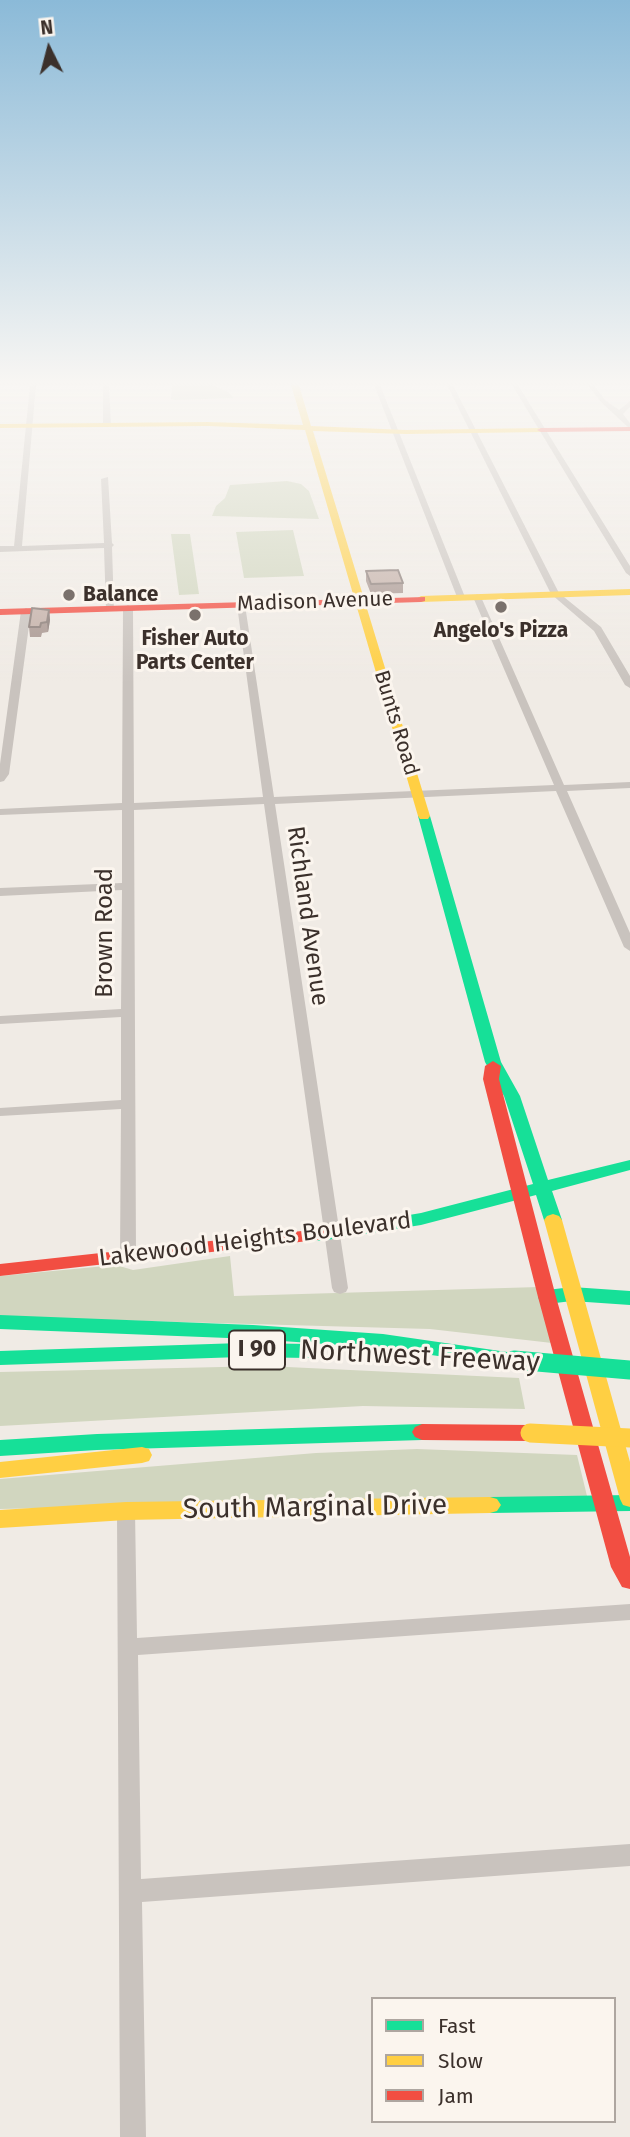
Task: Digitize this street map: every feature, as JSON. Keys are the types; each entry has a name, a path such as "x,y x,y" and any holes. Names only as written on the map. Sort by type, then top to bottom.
{"main road":[{"name":"Bunts Road","path":"325,485 418,794 493,1062 512,1096 544,1187 630,1501"},
{"name":"Madison Avenue","path":"0,612 630,592"},
{"name":"Bunts Road","path":"493,1062 491,1079 547,1297 622,1567 630,1580"},
{"name":"Lakewood Heights Boulevard","path":"0,1270 332,1234 421,1219 630,1165"},
{"path":"547,1297 572,1294 630,1298"},
{"path":"0,1322 383,1340 514,1360"},
{"name":"Northwest Freeway","path":"0,1358 241,1350 350,1351 514,1360 630,1370"},
{"path":"0,1448 381,1432 530,1433 630,1438"},
{"path":"0,1470 167,1452 231,1437"},
{"name":"South Marginal Drive","path":"0,1519 126,1511 606,1504 630,1501"}],"street":[{"path":"18,548 24,485"},
{"name":"Brown Road","path":"105,485 119,608 128,806 128,1257"},
{"path":"418,485 562,788 630,947"},
{"path":"501,485 555,594 598,629 630,685"},
{"path":"576,485 630,573"},
{"path":"0,549 110,545"},
{"name":"Richland Avenue","path":"241,604 340,1287"},
{"path":"0,779 4,774 26,611"},
{"path":"0,812 630,785"},
{"path":"0,892 128,886"},
{"path":"0,1020 128,1013"},
{"path":"0,1112 128,1104"},
{"path":"126,1511 133,2137"},
{"path":"129,1647 630,1612"},
{"path":"132,1891 630,1855"}],"green space":[{"path":"230,485 302,485 309,491 319,519 212,516 216,506 225,498"},
{"path":"293,530 304,576 244,578 236,532"},
{"path":"171,534 190,534 199,594 179,595"},
{"path":"230,1256 234,1296 539,1287 552,1343 430,1329 0,1317 0,1276 116,1265 133,1270"},
{"path":"266,1366 519,1378 525,1409 363,1406 0,1426 0,1372"},
{"path":"417,1449 577,1455 587,1496 0,1509 0,1479 316,1453"}],"building":[{"path":"398,570 403,583 371,584 366,571"},
{"path":"32,608 49,610 47,622 41,623 40,627 29,627"}],"traffic: fast":[{"path":"424,816 493,1062 512,1096 553,1220"},
{"path":"320,1235 421,1219 630,1165"},
{"path":"547,1297 572,1294 630,1298"},
{"path":"0,1322 253,1332 383,1341 514,1360"},
{"path":"0,1358 241,1350 310,1351"},
{"path":"514,1360 630,1370"},
{"path":"0,1448 97,1442 422,1432"},
{"path":"490,1505 630,1503"}],"traffic: slow":[{"path":"325,485 424,816"},
{"path":"421,599 630,592"},
{"path":"553,1220 630,1499"},
{"path":"530,1433 630,1438"},
{"path":"0,1470 142,1455"},
{"path":"0,1519 126,1511 490,1505"}],"traffic: jam":[{"path":"0,612 421,599"},
{"path":"493,1066 491,1079 547,1297 622,1567 630,1580"},
{"path":"0,1270 320,1235"},
{"path":"422,1432 530,1433"}],"place":[{"name":"Balance","path":"69,595"},
{"name":"Angelo's Pizza","path":"501,607"},
{"name":"Fisher Auto Parts Center","path":"195,615"}]}
